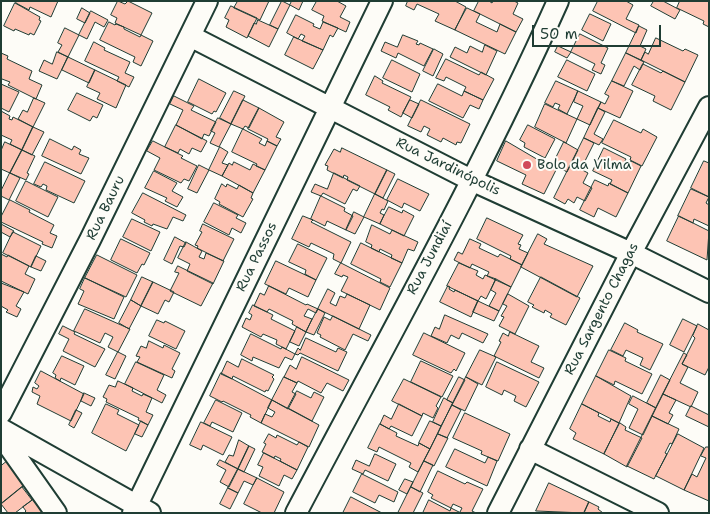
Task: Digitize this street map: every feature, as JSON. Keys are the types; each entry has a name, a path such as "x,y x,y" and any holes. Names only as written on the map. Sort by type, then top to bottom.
{"street":[{"name":"Rua Bauru","path":"1,413 90,240 207,1"},
{"name":"Rua Passos","path":"140,511 382,1"},
{"name":"Rua Jundiaí","path":"296,513 471,180 558,1"},
{"name":"Rua Jardinópolis","path":"190,36 471,180 631,253 709,292"},
{"name":"Rua Sargento Chagas","path":"498,513 631,253 709,107"},
{"path":"1,429 140,511"},
{"path":"1,435 56,513"},
{"path":"530,449 658,513"}],"building":[{"path":"17,1 58,1 51,17 30,7 29,10 16,3"},
{"path":"118,1 125,4 128,1 152,13 141,35 115,23 117,18 111,15"},
{"path":"238,1 269,1 260,20 234,8"},
{"path":"282,1 290,5 278,29 270,25"},
{"path":"292,1 303,1 299,10 290,5"},
{"path":"317,1 337,1 346,6 340,17 350,22 346,32 322,21 324,16 312,10"},
{"path":"408,1 455,1 466,7 455,30 435,21 439,14 417,4 414,10 406,6"},
{"path":"479,1 489,1 492,3 493,1 514,1 518,3 513,14 523,19 516,32 474,11"},
{"path":"598,1 626,1 633,5 626,19 639,25 636,33 593,11"},
{"path":"654,1 663,1 680,10 675,19 651,6"},
{"path":"680,1 709,1 709,27 703,24 704,21 677,8"},
{"path":"15,3 40,17 39,20 41,21 34,35 30,33 29,35 15,29 14,31 4,26"},
{"path":"231,6 257,18 247,38 226,27 229,20 225,18"},
{"path":"82,8 90,13 85,23 77,19"},
{"path":"467,8 480,14 476,22 497,32 500,24 516,32 505,54 455,30"},
{"path":"91,11 108,20 104,27 95,22 87,39 79,35"},
{"path":"590,14 611,24 603,41 582,30"},
{"path":"296,15 320,29 323,22 338,28 333,37 330,35 323,50 302,41 305,36 301,34 298,39 287,33"},
{"path":"258,20 278,29 269,47 248,36 254,23 256,24"},
{"path":"109,22 153,41 141,66 133,62 135,57 100,40"},
{"path":"639,26 647,30 640,46 646,49 641,60 626,53"},
{"path":"65,28 79,35 68,57 58,52 62,45 58,43"},
{"path":"580,34 608,48 601,63 605,65 601,74 592,70 595,64 571,52"},
{"path":"403,35 418,41 416,44 419,45 420,43 433,49 424,66 398,53 396,58 381,51 385,42 397,47"},
{"path":"294,37 323,50 313,69 285,55"},
{"path":"656,38 683,51 685,49 698,55 685,82 641,60 645,52 648,54"},
{"path":"94,42 105,48 104,50 130,62 125,73 134,77 129,87 117,81 119,77 85,61"},
{"path":"485,45 497,51 486,75 450,57 455,47 467,53 470,46 482,52"},
{"path":"558,46 571,52 567,58 555,52"},
{"path":"434,49 443,54 433,76 423,71"},
{"path":"57,52 68,57 57,79 39,71 44,60 52,64"},
{"path":"1,53 8,56 7,59 32,71 29,79 42,85 36,99 8,85 10,82 1,80"},
{"path":"626,53 644,62 640,70 634,66 624,86 612,81"},
{"path":"68,57 95,70 89,83 62,70"},
{"path":"446,59 479,75 481,72 494,79 483,100 464,91 466,87 446,77 444,81 436,78"},
{"path":"392,60 420,74 412,92 383,78"},
{"path":"567,60 595,74 587,91 558,77"},
{"path":"643,64 685,82 671,110 653,101 655,96 632,85"},
{"path":"95,70 126,85 116,108 97,99 100,93 87,87"},
{"path":"375,76 383,81 382,83 411,97 401,117 388,110 390,107 366,95"},
{"path":"199,79 226,93 216,112 214,111 212,114 188,102"},
{"path":"556,81 578,91 567,114 558,109 560,105 555,103 553,107 545,103"},
{"path":"612,81 633,91 620,118 598,108 601,102 605,104 609,96 605,94"},
{"path":"1,84 19,92 9,112 1,108"},
{"path":"438,84 462,96 464,91 483,100 479,109 470,105 463,118 429,101"},
{"path":"234,91 245,96 231,124 220,118"},
{"path":"578,91 601,102 590,125 577,119 583,106 574,102"},
{"path":"77,93 103,105 97,118 93,116 90,121 68,110"},
{"path":"174,96 194,106 191,110 216,122 209,136 204,134 202,139 176,125 183,110 170,104"},
{"path":"34,98 45,103 33,127 18,119 23,110 27,112"},
{"path":"243,100 259,108 249,128 245,126 243,129 231,124"},
{"path":"410,100 419,104 412,118 403,113"},
{"path":"421,100 470,124 461,143 457,142 456,145 443,138 441,142 427,135 430,129 424,126 421,132 408,126"},
{"path":"545,104 577,119 566,143 535,127"},
{"path":"259,108 284,122 276,137 281,139 277,146 248,129"},
{"path":"598,108 605,112 594,134 603,139 599,145 584,138"},
{"path":"1,111 10,116 9,119 12,120 13,117 33,127 22,150 10,144 12,140 1,135"},
{"path":"218,118 231,124 219,147 210,143 215,133 211,131"},
{"path":"614,120 641,133 643,129 657,137 642,166 630,160 631,157 602,143"},
{"path":"176,125 207,141 201,152 192,148 189,154 180,149 178,153 165,147"},
{"path":"528,125 555,139 545,158 524,147 525,143 520,140"},
{"path":"33,127 44,132 32,155 22,150"},
{"path":"243,129 262,139 259,143 265,146 267,141 277,146 265,170 232,152"},
{"path":"584,138 594,143 581,169 571,164"},
{"path":"50,139 72,150 74,146 81,150 79,154 89,158 81,174 42,156"},
{"path":"153,141 183,156 181,158 197,166 189,181 184,179 181,183 154,170 160,158 147,151"},
{"name":"Bolo da Vilma","path":"506,141 540,161 540,159 557,168 544,194 522,184 526,175 497,161"},
{"path":"5,142 22,150 10,173 1,169 1,151"},
{"path":"564,142 578,150 567,172 553,164"},
{"path":"220,147 228,152 222,163 228,165 222,176 209,170"},
{"path":"342,148 387,170 375,194 347,180 348,177 344,175 343,178 327,170 328,166 325,165 334,149 340,152"},
{"path":"604,148 626,159 625,161 630,164 631,161 641,166 628,193 610,184 612,180 593,171"},
{"path":"22,150 35,156 27,173 29,174 26,180 10,173"},
{"path":"704,161 709,163 709,197 691,188"},
{"path":"45,162 85,181 74,203 46,190 47,186 43,184 41,187 34,184"},
{"path":"234,162 250,170 253,164 265,170 253,193 222,176 229,163 232,165"},
{"path":"571,164 588,173 583,183 592,188 585,201 577,197 574,203 568,199 565,204 554,198"},
{"path":"199,165 209,170 197,193 188,189"},
{"path":"387,170 395,174 383,198 375,194"},
{"path":"154,171 177,183 172,191 183,197 177,207 165,201 167,198 145,188"},
{"path":"10,173 20,178 9,200 1,196 1,191"},
{"path":"334,173 360,186 357,191 353,189 345,204 323,193 321,196 311,192 315,184 327,189"},
{"path":"398,179 429,194 420,211 404,203 402,208 387,200"},
{"path":"595,180 608,186 609,183 628,193 616,217 598,208 594,217 580,210"},
{"path":"26,181 58,197 48,217 16,201"},
{"path":"222,184 226,187 227,184 237,189 239,185 253,193 251,198 253,199 243,217 219,204 220,202 215,199"},
{"path":"691,189 709,197 706,203 709,205 709,226 694,219 693,223 678,216"},
{"path":"143,193 186,215 183,221 173,217 167,229 144,222 145,220 132,213"},
{"path":"375,194 388,201 384,210 382,209 380,213 384,215 380,224 364,217"},
{"path":"321,196 345,208 344,211 353,216 346,230 327,221 325,226 311,219"},
{"path":"10,200 54,225 50,233 57,236 52,248 1,222 1,217"},
{"path":"214,203 238,215 236,218 246,223 241,233 232,228 229,235 204,222"},
{"path":"389,207 402,213 403,210 414,216 404,236 380,224"},
{"path":"354,212 364,217 355,234 346,230"},
{"path":"303,216 351,242 341,263 333,259 334,254 311,243 309,247 292,239"},
{"path":"679,216 709,231 707,260 667,241"},
{"path":"487,218 523,235 518,244 521,245 519,249 528,253 522,265 510,259 511,256 477,239"},
{"path":"132,219 160,232 151,251 123,237"},
{"path":"1,224 14,231 10,237 1,232"},
{"path":"203,224 234,239 223,261 197,248 198,246 195,245 202,232 200,231"},
{"path":"372,225 390,234 392,230 418,242 414,251 408,249 402,263 391,258 392,255 380,249 379,252 371,248 372,245 366,242"},
{"path":"13,232 41,246 31,267 3,253"},
{"path":"538,234 547,239 544,244 593,266 577,297 521,267"},
{"path":"175,237 186,243 184,247 180,246 172,264 164,260"},
{"path":"121,239 150,253 144,265 142,264 137,273 111,260"},
{"path":"470,239 481,244 479,248 498,257 500,254 522,265 511,287 487,276 489,272 472,264 470,268 454,260 458,252 462,254"},
{"path":"186,242 202,251 199,257 204,259 206,253 224,261 213,284 187,271 190,264 178,258"},
{"path":"361,243 402,263 390,287 380,282 381,279 351,264"},
{"path":"298,244 327,258 316,280 305,274 306,270 289,262"},
{"path":"1,254 7,257 8,255 29,266 25,274 35,279 28,294 1,281"},
{"path":"97,255 137,275 126,297 85,278"},
{"path":"36,256 46,261 41,271 31,267"},
{"path":"276,261 316,280 308,297 289,288 286,294 265,284"},
{"path":"341,263 390,288 380,310 341,291 348,277 335,274"},
{"path":"459,263 478,271 476,275 483,279 485,275 496,279 486,299 481,296 478,301 447,286"},
{"path":"178,266 213,283 201,306 170,291 179,273 175,272"},
{"path":"142,277 153,282 141,306 131,300"},
{"path":"541,277 580,298 566,325 550,317 552,314 545,310 544,313 532,307 534,305 528,302"},
{"path":"85,278 124,297 114,319 78,304 84,291 80,289"},
{"path":"496,279 511,287 499,311 489,306 496,293 491,290"},
{"path":"153,282 174,292 169,302 165,300 158,314 141,306"},
{"path":"1,283 24,292 16,306 21,309 17,317 6,312 8,310 1,306"},
{"path":"269,286 318,309 316,313 308,309 304,316 312,319 306,332 292,324 293,321 269,309 267,312 254,306 260,293 264,295"},
{"path":"448,286 454,292 455,290 478,301 471,317 440,302"},
{"path":"328,289 335,293 330,303 336,306 340,296 345,298 347,294 370,305 359,329 318,309"},
{"path":"508,294 529,306 515,334 499,326 504,317 501,316 507,306 503,304"},
{"path":"131,300 141,306 129,329 119,323"},
{"path":"478,301 499,311 494,321 473,312"},
{"path":"253,305 273,315 271,319 295,331 286,349 276,344 277,340 263,334 261,337 242,327 246,318 250,320 252,315 249,313"},
{"path":"85,309 130,329 118,352 108,347 113,337 105,333 100,343 74,331"},
{"path":"318,309 325,313 314,335 306,332"},
{"path":"445,315 488,334 483,343 462,333 459,339 451,335 447,343 431,336 435,327 439,329"},
{"path":"333,316 371,335 368,341 353,334 345,350 320,337 321,335 317,333 324,317 330,320"},
{"path":"683,319 697,326 684,352 670,345"},
{"path":"157,320 164,323 165,321 185,331 176,349 149,336"},
{"path":"625,323 638,330 637,332 663,344 650,370 640,365 643,358 626,350 623,356 611,350"},
{"path":"698,324 709,330 709,367 705,375 682,364 695,338 693,336"},
{"path":"63,326 75,332 74,334 105,349 95,367 63,351 69,339 59,334"},
{"path":"297,327 306,332 299,346 290,342"},
{"path":"510,332 539,346 531,362 544,368 539,378 494,356 503,333 508,336"},
{"path":"424,333 465,353 456,371 454,369 451,373 413,355"},
{"path":"251,334 295,354 292,360 285,357 279,368 253,357 252,361 241,355"},
{"path":"306,338 336,352 338,348 347,352 338,371 300,353 298,355 295,354 298,348 300,350"},
{"path":"149,341 163,348 164,345 180,353 172,369 175,371 172,378 137,362 140,357 136,356 141,346 146,348"},
{"path":"480,350 496,357 482,385 466,377"},
{"path":"609,350 626,358 625,361 652,374 642,394 615,381 614,385 596,376"},
{"path":"118,352 126,356 115,379 106,375"},
{"path":"684,353 687,355 682,364 688,367 680,383 698,392 691,407 663,394"},
{"path":"62,356 84,366 75,385 61,378 60,381 55,378 56,375 53,373"},
{"path":"302,357 349,380 343,391 327,383 321,393 298,381 297,383 284,377 290,365 296,369"},
{"path":"242,359 274,375 268,391 266,390 265,392 233,376 232,379 221,374 227,361 238,367"},
{"path":"421,361 453,376 442,397 411,382"},
{"path":"136,362 164,375 157,390 166,395 162,403 125,384"},
{"path":"497,362 539,382 526,407 514,401 516,396 504,390 502,395 486,387"},
{"path":"41,371 84,394 71,421 37,404 40,396 32,392 33,387 37,389 39,386 35,383"},
{"path":"221,373 272,400 261,423 250,417 251,415 210,396"},
{"path":"661,375 670,380 656,408 647,403"},
{"path":"596,376 631,396 619,423 582,404"},
{"path":"284,377 297,383 292,392 296,394 288,409 272,400"},
{"path":"459,377 465,380 453,403 447,400"},
{"path":"466,377 478,384 465,411 452,405"},
{"path":"404,379 441,397 433,418 423,413 422,416 392,401"},
{"path":"118,381 133,388 132,391 142,396 143,394 152,398 146,412 153,415 148,425 138,420 139,418 106,402 107,399 103,397 109,385 115,387"},
{"path":"297,391 311,398 314,392 324,397 312,421 288,408"},
{"path":"84,393 95,398 91,406 81,401"},
{"path":"663,394 676,400 669,413 673,415 668,424 652,416"},
{"path":"633,396 656,408 643,435 629,428 638,409 629,404"},
{"path":"444,398 453,403 441,426 433,422"},
{"path":"216,400 242,413 233,432 212,422 210,426 204,423"},
{"path":"272,400 319,425 309,447 261,423 265,414 272,417 275,412 268,408"},
{"path":"106,404 119,410 117,414 139,425 126,451 92,433"},
{"path":"399,404 422,416 412,436 391,426 389,429 380,424 384,415 391,419"},
{"path":"582,404 599,413 598,416 610,422 611,419 619,423 604,454 573,439 576,433 570,429"},
{"path":"452,405 461,410 447,438 438,434"},
{"path":"691,406 709,415 709,427 686,416"},
{"path":"76,410 82,413 74,428 69,425"},
{"path":"465,413 510,434 498,461 481,454 482,451 453,438"},
{"path":"652,416 679,429 672,444 670,443 665,453 667,454 654,479 627,466"},
{"path":"141,421 148,425 142,437 135,434"},
{"path":"430,421 441,426 430,449 419,443"},
{"path":"201,422 232,437 223,455 203,445 201,450 190,445"},
{"path":"620,423 626,427 625,430 642,438 627,467 604,454"},
{"path":"380,424 397,433 396,436 418,446 419,443 430,449 418,472 409,467 411,463 379,447 377,452 368,448"},
{"path":"269,434 276,438 277,435 297,445 299,442 308,447 297,470 280,461 281,459 262,452"},
{"path":"438,434 448,438 434,466 424,461"},
{"path":"678,434 704,448 684,490 656,476"},
{"path":"239,440 249,446 238,469 225,462 229,455 233,456"},
{"path":"249,446 255,449 244,472 238,469"},
{"path":"706,447 709,447 709,501 684,490 692,474 697,477 706,458 701,456"},
{"path":"455,449 485,463 488,457 497,461 487,486 446,467"},
{"path":"264,453 297,470 292,479 284,475 279,486 259,476 263,467 258,465"},
{"path":"375,454 396,464 388,481 365,470 363,474 352,469 356,460 369,466"},
{"path":"10,459 28,482 1,504 1,466"},
{"path":"220,460 238,469 229,487 220,482 226,470 217,465"},
{"path":"424,461 433,465 420,492 411,487"},
{"path":"238,469 257,478 253,485 244,481 238,493 228,488"},
{"path":"438,471 465,484 467,482 483,489 472,511 476,513 461,513 462,508 453,504 451,508 431,498 433,495 428,492"},
{"path":"362,474 398,492 394,502 379,495 375,503 353,492"},
{"path":"257,478 284,492 274,513 262,513 244,504"},
{"path":"405,479 413,482 407,494 399,490"},
{"path":"549,483 589,502 584,513 536,511"},
{"path":"22,487 32,500 15,513 8,513 1,504"},
{"path":"411,487 423,493 413,513 398,513"},
{"path":"228,488 238,493 230,509 220,504"},
{"path":"351,497 382,513 343,513"},
{"path":"33,500 43,513 24,513 26,511 23,507"},
{"path":"429,500 450,511 451,508 461,513 423,513"},
{"path":"589,502 599,507 598,509 603,513 584,513"}],"place":[{"name":"Bolo da Vilma","path":"527,165"}]}
